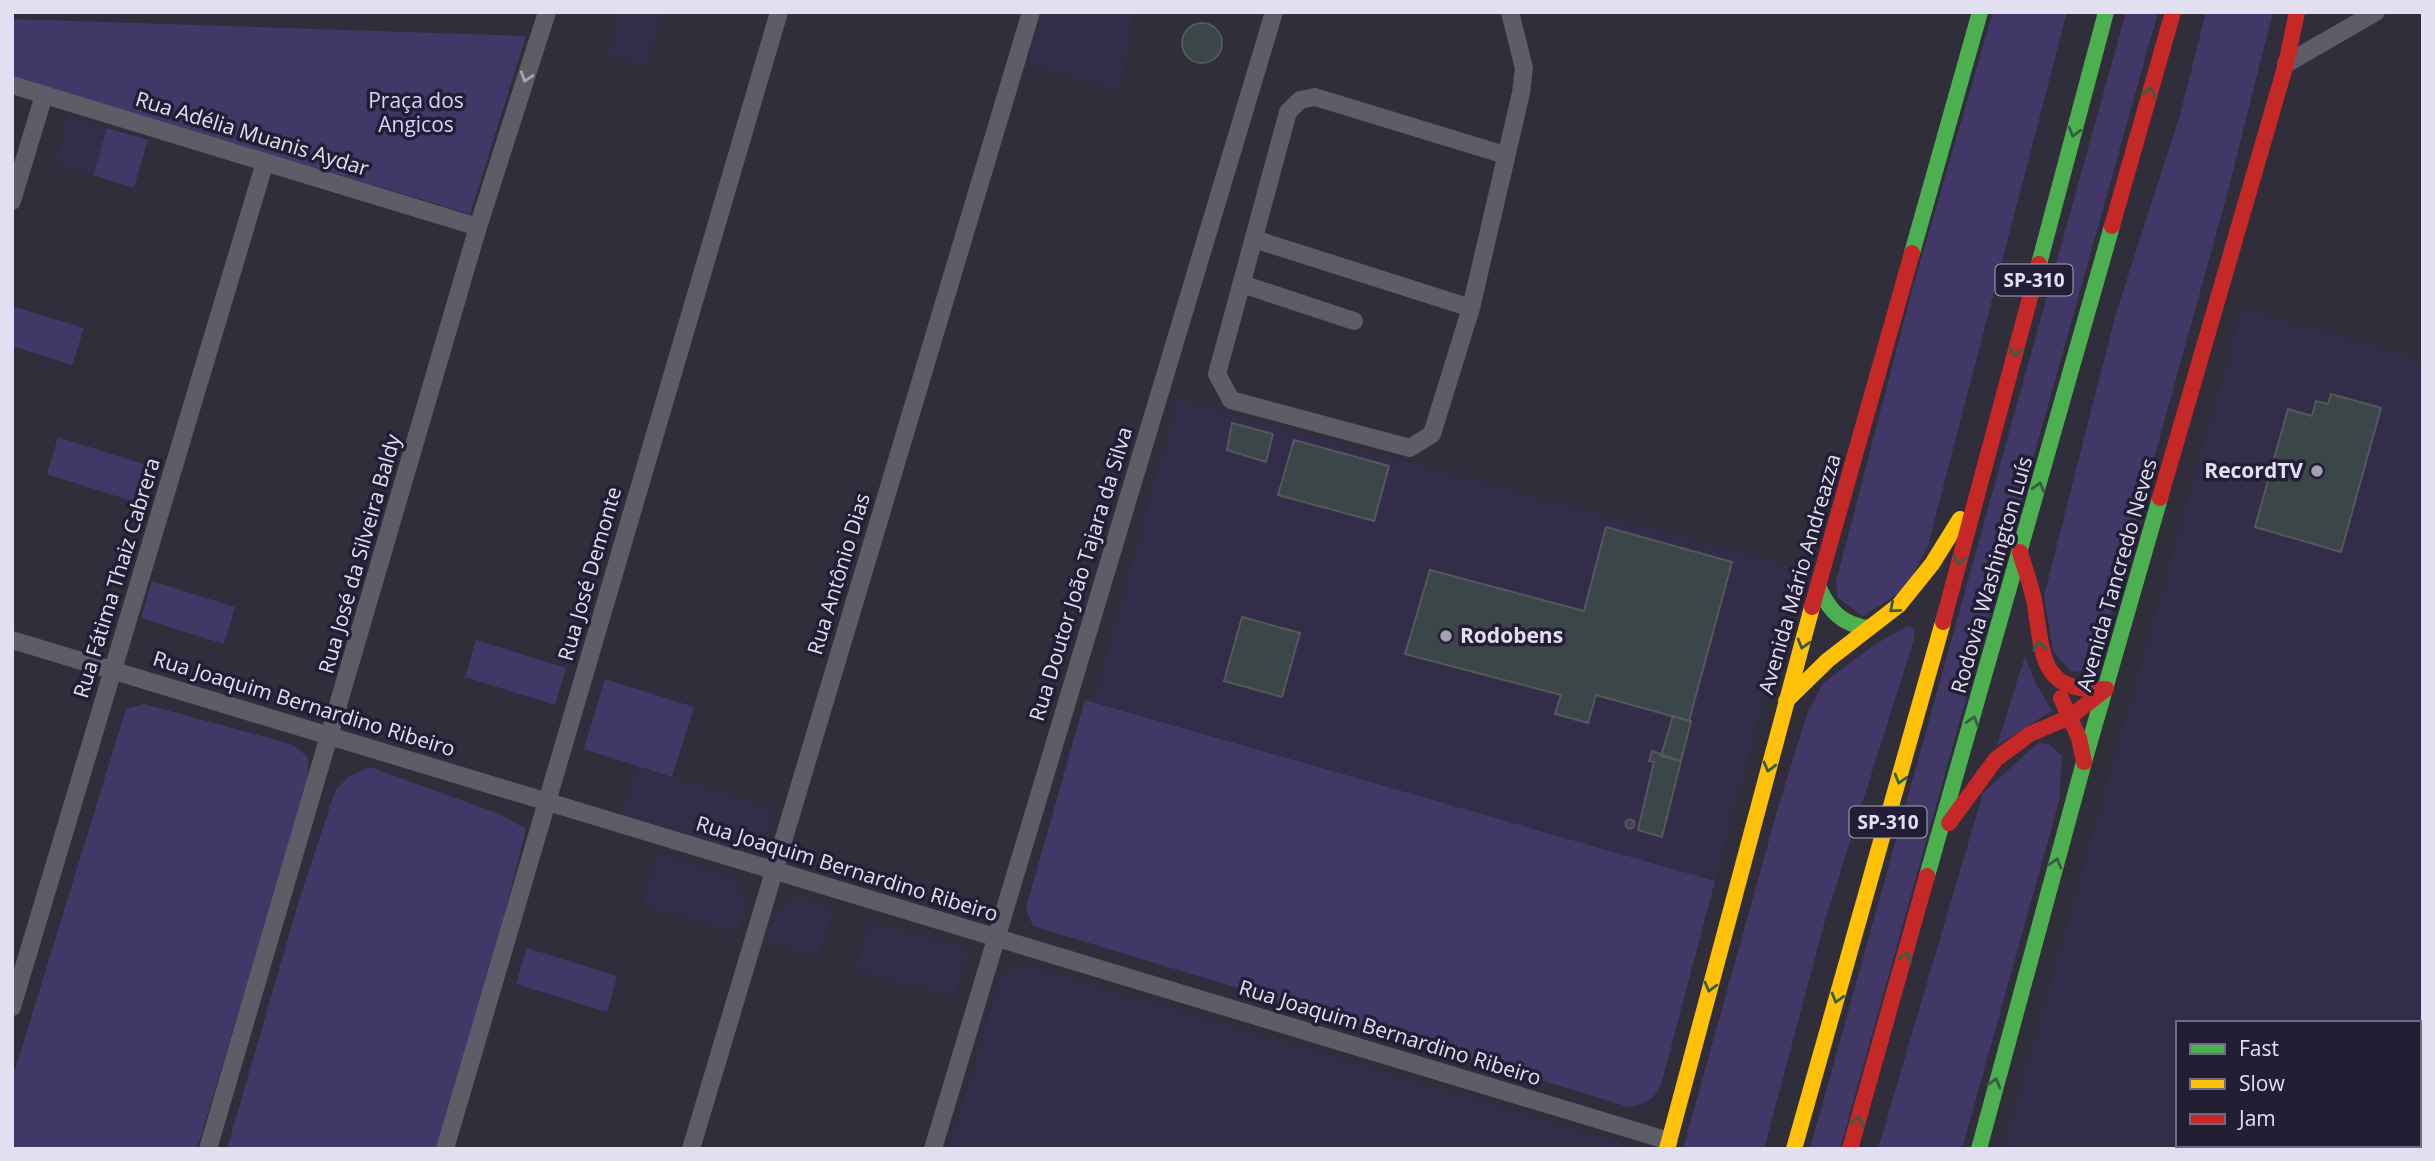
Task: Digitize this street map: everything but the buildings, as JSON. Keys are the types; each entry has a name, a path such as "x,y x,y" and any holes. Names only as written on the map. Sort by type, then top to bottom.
{"main road":[{"name":"Avenida Mário Andreazza","path":"1668,1145 1786,701 1980,12"},
{"name":"Rodovia Washington Luís","path":"1794,1149 1927,683 2106,12"},
{"name":"Rodovia Washington Luís","path":"1850,1149 2173,12"},
{"name":"Avenida Tancredo Neves","path":"1979,1149 2084,762 2286,64 2297,12"},
{"path":"1786,701 1828,660 1899,605 1932,564 1977,494"},
{"path":"2020,552 2033,595 2041,658 2070,717 2084,762"},
{"path":"1819,588 1830,612 1848,626 1868,628"},
{"path":"2050,674 2069,688 2087,693 2106,689"},
{"path":"1941,833 1996,759 2030,734 2070,717 2106,689"}],"street":[{"name":"Rua José da Silveira Baldy","path":"208,1149 478,227 547,12"},
{"name":"Rua José Demonte","path":"445,1149 779,12"},
{"name":"Rua Antônio Dias","path":"691,1149 1031,12"},
{"name":"Rua Doutor João Tajara da Silva","path":"933,1149 1274,12"},
{"path":"1505,155 1315,97 1300,100 1288,112 1217,374 1231,400 1410,448 1432,434 1471,308 1521,93 1524,68 1510,12"},
{"path":"1973,12 1980,12"},
{"path":"2286,64 2376,12"},
{"name":"Rua Adélia Muanis Aydar","path":"12,85 478,227"},
{"path":"12,201 44,95"},
{"name":"Rua Fátima Thaiz Cabrera","path":"12,1007 265,162"},
{"path":"1254,239 1471,308"},
{"path":"1242,284 1354,321"},
{"name":"Rua Joaquim Bernardino Ribeiro","path":"12,640 774,870 1668,1145"}],"shaded area":[{"path":"620,12 664,12 646,67 607,55"},
{"path":"1046,12 1134,12 1120,91 1028,64 1035,28"},
{"path":"68,116 107,128 93,175 55,164"},
{"path":"2242,309 2423,359 2423,1149 2003,1149"},
{"name":"Rodobens","path":"1177,399 1798,569 1715,881 1094,702"},
{"path":"638,766 774,809 768,831 747,849 737,851 622,815"},
{"path":"657,854 722,873 735,881 744,900 740,933 642,905"},
{"path":"802,897 833,908 818,957 767,941 777,910 790,899"},
{"path":"870,921 968,949 954,998 856,969"},
{"path":"1025,965 1622,1143 1630,1149 949,1149 1001,974"}],"green space":[{"path":"1993,12 2067,12 1928,545 1907,588 1863,616 1838,598 1836,582 1911,294"},
{"path":"2126,12 2158,12 1840,1149 1810,1149"},
{"path":"2206,12 2273,12 2228,191 2097,664 2092,669 2071,672 2053,651 2044,596 2116,313 2180,115"},
{"name":"Praça dos Angicos","path":"12,19 526,36 470,214 473,215 12,77"},
{"path":"107,128 148,140 134,188 93,175"},
{"path":"12,306 84,328 72,365 12,346"},
{"path":"58,437 149,466 138,503 47,474"},
{"path":"152,581 235,607 224,644 141,618"},
{"path":"1909,625 1914,629 1914,639 1824,924 1764,1149 1683,1149 1778,808 1807,714 1823,683 1874,645"},
{"path":"476,640 566,668 555,705 465,677"},
{"path":"2025,656 2033,678 2052,711 1997,745"},
{"path":"605,679 694,707 672,777 584,749"},
{"path":"1085,700 1715,881 1658,1090 1648,1100 1629,1107 1033,926 1026,909"},
{"path":"144,704 291,744 308,757 308,784 197,1149 12,1149 12,1080 126,709"},
{"path":"2039,742 2050,745 2062,756 2059,801 1962,1149 1878,1149 1983,793"},
{"path":"370,767 502,815 526,829 484,995 437,1149 227,1149 300,897 335,791 349,776"},
{"path":"527,948 617,976 607,1012 516,984"}],"traffic: fast":[{"path":"1912,253 1980,12"},
{"path":"2039,264 2106,12"},
{"path":"1927,876 2112,226"},
{"path":"1979,1149 2084,762 2160,498"},
{"path":"1819,588 1838,616 1868,628"}],"traffic: slow":[{"path":"1786,701 1828,660 1899,605 1932,564 1960,519"},
{"path":"1667,1149 1812,607"},
{"path":"1794,1149 1943,622"}],"traffic: jam":[{"path":"2112,226 2173,12"},
{"path":"2160,498 2286,64 2297,12"},
{"path":"1812,607 1912,253"},
{"path":"1943,622 2039,264"},
{"path":"2020,552 2035,605 2040,641 2049,668 2057,678 2069,685 2085,689 2106,689"},
{"path":"1949,823 1996,759 2030,734 2070,717 2106,689"},
{"path":"2061,698 2079,738 2084,762"},
{"path":"1850,1149 1927,876"}],"place":[{"name":"RecordTV","path":"2317,471"},
{"name":"Rodobens","path":"1446,636"}]}
